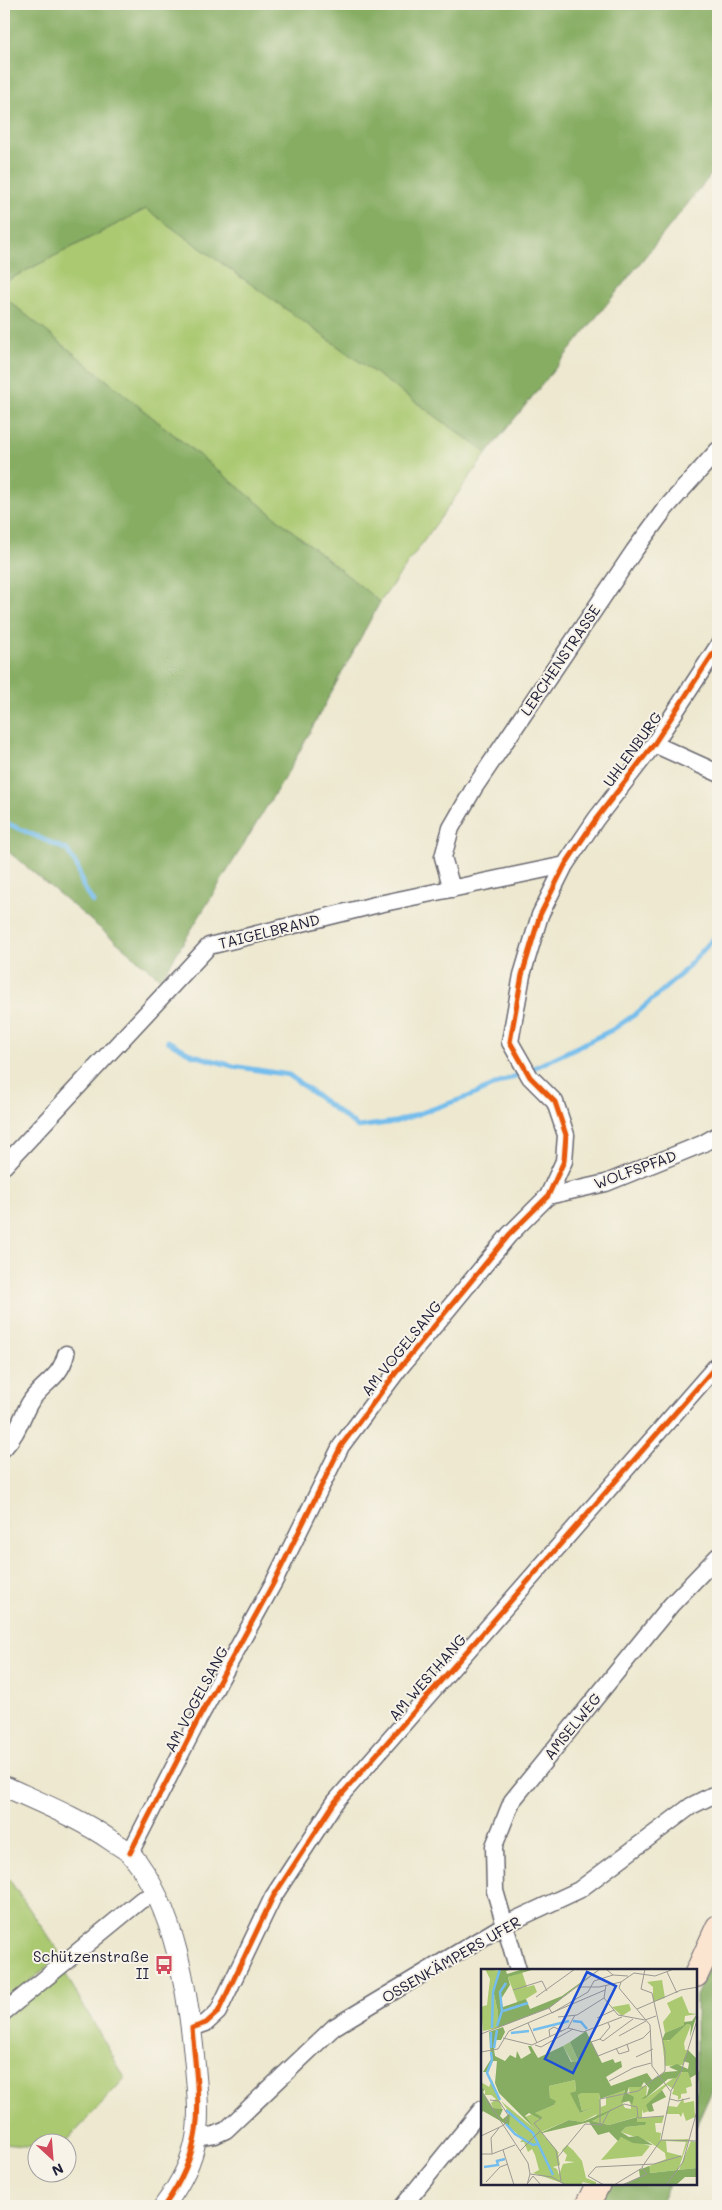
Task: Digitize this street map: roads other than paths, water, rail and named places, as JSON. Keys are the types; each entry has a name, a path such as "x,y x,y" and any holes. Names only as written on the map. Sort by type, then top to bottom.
{"main road":[{"path":"697,1973 718,1927"},
{"path":"587,2206 598,2185"}],"street":[{"name":"LERCHENSTRASSE","path":"452,889 443,857 451,828 474,788 634,551 666,509 718,450"},
{"name":"UHLENBURG","path":"565,865 596,819 654,744 718,646"},
{"path":"654,744 718,773"},
{"name":"TAIGELBRAND","path":"4,1166 209,946 379,904 565,865"},
{"name":"AM VOGELSANG","path":"130,1853 198,1720 278,1574 341,1446 398,1370 509,1235 548,1196 564,1161 566,1135 555,1102 530,1077 510,1042 522,975 540,915 565,865"},
{"name":"WOLFSPFAD","path":"548,1196 606,1183 702,1144 718,1135"},
{"path":"4,1448 15,1436 30,1402 63,1367 66,1354"},
{"name":"AM WESTHANG","path":"192,2028 206,2023 218,2012 273,1897 335,1802 718,1364"},
{"name":"AMSELWEG","path":"518,1969 496,1891 494,1846 512,1800 671,1605 718,1556"},
{"path":"4,1786 93,1828 130,1853 156,1894 175,1947 192,2028 198,2101 196,2138 186,2171 164,2206"},
{"name":"OSSENKÄMPERS UFER","path":"196,2138 215,2135 226,2130 334,2027 504,1925 579,1890 691,1806 718,1794"},
{"path":"4,2012 141,1900 156,1894"},
{"path":"403,2206 481,2110"}],"waterway":[{"path":"4,822 67,850 77,866 83,886 93,902"},
{"path":"168,1041 193,1055 233,1066 289,1075 358,1127 395,1122 470,1096 612,1030 637,1013 681,974 714,938 718,938"}],"place":[{"name":"Schützenstraße II","path":"164,1965"}]}
